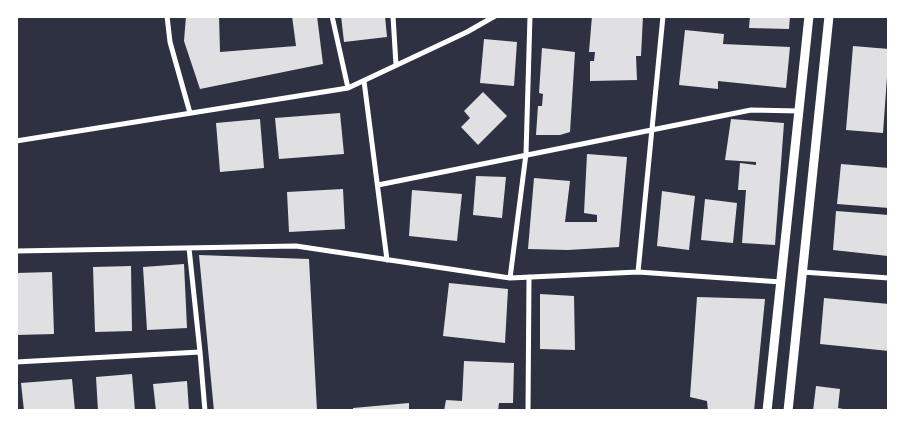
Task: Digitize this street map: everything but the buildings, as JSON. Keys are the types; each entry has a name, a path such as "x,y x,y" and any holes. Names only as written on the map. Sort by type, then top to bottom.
{"main road":[{"path":"767,411 809,16"},
{"path":"788,411 829,16"}],"street":[{"path":"166,16 170,42 190,113"},
{"path":"332,16 348,88"},
{"path":"393,16 396,65"},
{"path":"16,141 348,88 495,16"},
{"path":"510,278 526,154 530,16"},
{"path":"638,272 662,16"},
{"path":"364,80 388,260"},
{"path":"378,185 652,128 751,110 799,111"},
{"path":"16,251 296,246 510,278 638,272 781,282"},
{"path":"189,248 205,411"},
{"path":"802,272 889,278"},
{"path":"528,411 529,277"},
{"path":"16,362 200,352"}]}
